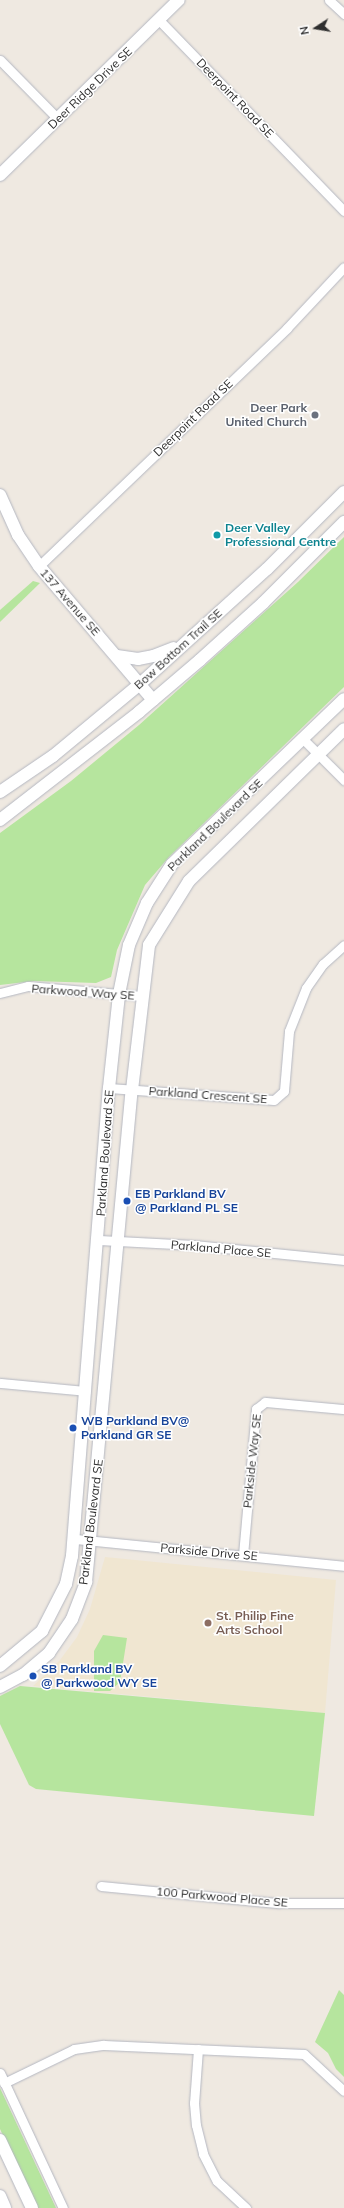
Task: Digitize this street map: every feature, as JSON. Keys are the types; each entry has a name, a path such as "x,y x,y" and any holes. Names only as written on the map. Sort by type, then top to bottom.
{"street":[{"name":"Deer Ridge Drive SE","path":"0,175 179,0"},
{"path":"330,0 344,14"},
{"name":"Deerpoint Road SE","path":"159,20 344,211"},
{"path":"0,60 58,119"},
{"name":"Deerpoint Road SE","path":"39,566 281,333 344,267"},
{"name":"Bow Bottom Trail SE","path":"0,792 53,756 140,684 181,645 268,570 344,492"},
{"name":"137 Avenue SE","path":"0,495 18,535 39,566 153,700"},
{"name":"Bow Bottom Trail SE","path":"0,820 153,700 263,603 344,522"},
{"path":"117,656 138,658 153,656 181,645"},
{"name":"Parkland Boulevard SE","path":"0,1666 42,1631 66,1584 75,1539 99,1240 109,1088 119,994 129,945 144,910 172,864 304,740 344,699"},
{"name":"Parkland Boulevard SE","path":"0,1687 23,1675 49,1653 72,1619 86,1582 132,1090 149,945 189,881 344,729"},
{"path":"304,740 317,755 344,780"},
{"name":"Parkland Crescent SE","path":"109,1088 274,1100 284,1091 289,1031 306,988 323,964 344,945"},
{"name":"Parkwood Way SE","path":"0,993 28,986 142,996"},
{"name":"Parkland Place SE","path":"99,1240 194,1245 344,1260"},
{"path":"0,1383 86,1391"},
{"name":"Parkside Way SE","path":"243,1555 256,1409 265,1402 344,1409"},
{"name":"Parkside Drive SE","path":"75,1539 344,1566"},
{"path":"54,1608 72,1619"},
{"name":"100 Parkwood Place SE","path":"101,1886 279,1903 344,1903"},
{"path":"4,2083 74,2049 104,2045 304,2054 344,2091"},
{"path":"198,2049 194,2103 203,2154 217,2181 246,2208"},
{"path":"0,2073 63,2208"},
{"path":"0,2140 32,2208"},
{"path":"0,2196 5,2208"}],"shaded area":[{"name":"St. Philip Fine Arts School","path":"105,1557 336,1580 325,1713 33,1686 60,1660 77,1637 90,1609"}],"green space":[{"path":"344,537 344,687 169,857 145,885 117,950 111,977 96,983 34,981 0,985 0,833 71,781 139,725 298,582"},
{"path":"33,581 40,583 0,622 0,610"},
{"path":"103,1635 127,1638 120,1682 110,1691 94,1691 94,1651"},
{"path":"20,1686 325,1713 314,1816 36,1789 29,1785 0,1724 0,1696"},
{"path":"339,1990 344,1995 344,2077 336,2069 328,2053 315,2042"},
{"path":"0,2088 56,2208 37,2208 0,2129"}],"place":[{"name":"Deer Park United Church","path":"315,415"},
{"name":"Deer Valley Professional Centre","path":"217,535"},
{"name":"EB Parkland BV @ Parkland PL SE","path":"127,1201"},
{"name":"WB Parkland BV@ Parkland GR SE","path":"73,1428"},
{"name":"St. Philip Fine Arts School","path":"208,1623"},
{"name":"SB Parkland BV @ Parkwood WY SE","path":"33,1676"}]}
